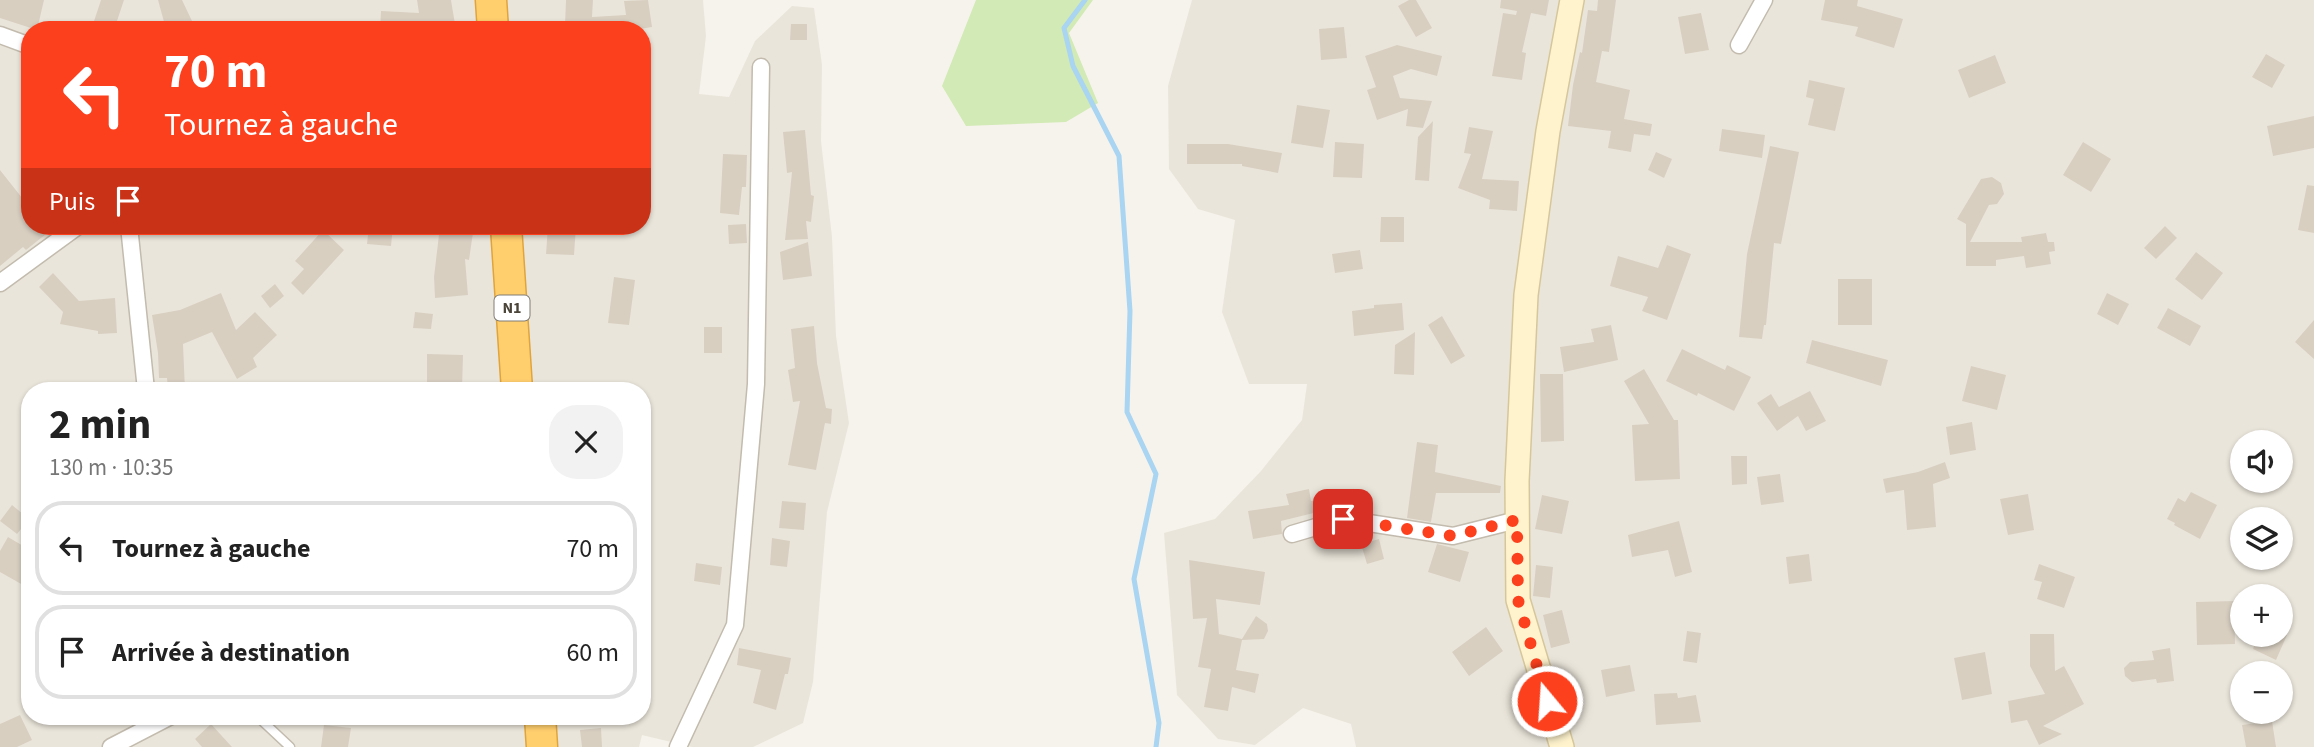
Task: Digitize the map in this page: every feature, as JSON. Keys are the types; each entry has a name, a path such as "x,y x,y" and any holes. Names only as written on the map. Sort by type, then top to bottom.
{"highway":[{"path":"491,0 493,21"},
{"name":"N1","path":"507,235 516,382"},
{"path":"541,725 542,747"}],"street":[{"path":"1562,747 1518,600 1517,481 1526,295 1548,131 1572,0"},
{"path":"1739,45 1764,0"},
{"path":"0,35 21,43"},
{"path":"678,747 735,625 756,384 761,67"},
{"path":"0,283 66,235"},
{"path":"130,235 145,382"},
{"path":"1292,534 1343,519 1453,536 1517,520"},
{"path":"111,747 154,725"}],"lane":[{"path":"267,725 290,747"}],"shaded area":[{"path":"0,0 703,0 706,36 699,94 729,97 755,41 792,6 814,8 822,65 821,141 832,237 836,336 849,423 827,512 813,682 803,723 753,747 692,747 642,735 639,747 0,747"},
{"path":"1192,0 2314,0 2314,747 1356,747 1351,724 1303,708 1255,745 1218,739 1177,695 1164,533 1215,519 1261,471 1302,420 1307,384 1249,384 1222,312 1235,220 1198,209 1169,169 1168,86"}],"green space":[{"path":"976,0 1093,0 1069,33 1098,103 1066,122 966,126 942,86"}],"building":[{"path":"0,0 44,0 39,21 21,21 21,25 0,18"},
{"path":"101,0 124,0 117,21 94,21"},
{"path":"158,0 182,0 192,21 164,21"},
{"path":"417,0 451,0 454,21 380,21 381,11 419,13"},
{"path":"566,0 593,0 592,17 626,15 624,1 648,0 652,27 651,21 565,21"},
{"path":"1409,0 1416,0 1432,28 1416,37 1398,6"},
{"path":"1501,0 1549,0 1546,16 1531,13 1522,52 1526,53 1522,80 1492,76 1503,13 1516,15 1517,11 1500,8"},
{"path":"1598,0 1616,0 1609,52 1602,51 1596,82 1630,90 1624,119 1652,124 1650,136 1634,134 1631,152 1608,148 1611,131 1568,126 1588,10 1597,11"},
{"path":"1825,0 1858,0 1857,6 1903,19 1894,48 1855,36 1858,27 1821,20"},
{"path":"1701,13 1709,50 1685,54 1678,17"},
{"path":"791,24 807,24 807,40 790,40"},
{"path":"1344,27 1347,58 1321,60 1319,29"},
{"path":"1397,45 1442,56 1437,76 1411,69 1393,76 1400,98 1432,101 1423,128 1406,126 1408,109 1377,120 1367,90 1376,87 1365,56"},
{"path":"2266,54 2285,65 2272,88 2252,77"},
{"path":"1995,55 2006,83 1969,98 1958,70"},
{"path":"1809,80 1845,88 1835,131 1808,125 1814,99 1806,97"},
{"path":"1297,105 1330,110 1323,148 1291,143"},
{"path":"2314,116 2314,148 2273,156 2267,126"},
{"path":"1433,121 1429,181 1415,180 1418,137"},
{"path":"1469,127 1493,131 1482,179 1519,181 1517,211 1489,209 1490,200 1458,188 1471,154 1464,153"},
{"path":"1722,129 1765,135 1762,158 1719,151"},
{"path":"805,130 811,195 814,196 811,222 806,221 808,239 785,240 792,172 787,173 783,132"},
{"path":"1335,142 1364,144 1362,178 1333,177"},
{"path":"2083,142 2111,159 2091,192 2063,175"},
{"path":"1187,144 1228,144 1282,153 1278,173 1242,164 1187,164"},
{"path":"1770,146 1799,152 1781,244 1774,243 1766,325 1762,339 1739,337 1747,254"},
{"path":"1656,152 1672,159 1664,178 1648,170"},
{"path":"723,154 747,155 746,187 742,187 739,215 720,213"},
{"path":"0,170 21,197 21,235 45,235 26,250 23,247 0,266"},
{"path":"1992,177 2001,183 2004,194 1997,204 1989,205 1970,242 2022,242 2021,237 2046,233 2048,242 2054,242 2055,251 2049,252 2051,264 2026,268 2024,256 1996,260 1996,266 1966,266 1966,224 1957,219 1981,179"},
{"path":"2307,185 2314,186 2314,233 2298,230"},
{"path":"1381,217 1404,217 1404,242 1380,242"},
{"path":"746,224 747,243 729,244 728,225"},
{"path":"2165,226 2177,238 2156,259 2144,248"},
{"path":"318,235 328,235 344,250 303,295 291,283 304,269 295,261"},
{"path":"368,235 392,235 391,246 367,244"},
{"path":"439,235 473,235 469,260 465,259 468,295 435,298 434,277"},
{"path":"547,235 575,235 574,255 546,254"},
{"path":"808,242 812,276 783,280 780,252"},
{"path":"1667,245 1691,254 1667,320 1642,311 1648,297 1610,286 1618,256 1658,268"},
{"path":"1360,250 1363,269 1335,273 1332,254"},
{"path":"2196,252 2223,273 2202,300 2175,279"},
{"path":"53,273 79,301 115,298 117,333 98,334 98,331 60,324 63,312 39,287"},
{"path":"614,277 635,280 629,325 608,323"},
{"path":"1838,279 1872,279 1872,325 1838,325"},
{"path":"275,284 284,296 270,308 261,296"},
{"path":"221,293 236,330 255,312 277,335 253,358 257,367 237,379 212,332 183,344 185,382 167,382 167,378 159,378 152,315 180,310"},
{"path":"2107,293 2129,304 2118,325 2097,314"},
{"path":"1402,303 1404,330 1354,336 1352,311 1374,308 1374,305"},
{"path":"2168,308 2201,326 2190,346 2157,328"},
{"path":"415,312 433,314 431,329 413,328"},
{"path":"1442,316 1465,356 1451,364 1428,325"},
{"path":"2314,320 2314,359 2295,342"},
{"path":"1611,325 1618,360 1564,372 1560,347 1594,342 1591,329"},
{"path":"814,326 817,363 826,408 832,409 831,424 825,423 816,470 788,465 800,401 793,402 788,370 795,368 791,329"},
{"path":"704,327 722,327 722,353 704,353"},
{"path":"1415,332 1414,375 1394,374 1395,345"},
{"path":"1812,340 1888,360 1881,386 1806,363"},
{"path":"1682,349 1725,370 1727,365 1751,377 1734,411 1666,381"},
{"path":"427,354 463,355 462,382 427,382"},
{"path":"1971,366 2006,375 1997,410 1962,401"},
{"path":"1644,369 1674,420 1678,420 1680,479 1635,481 1632,425 1649,424 1624,381"},
{"path":"1540,374 1563,374 1564,441 1541,442"},
{"path":"1810,391 1826,421 1806,431 1798,416 1777,431 1757,403 1771,394 1779,407"},
{"path":"1972,422 1976,450 1950,455 1946,427"},
{"path":"1417,442 1438,445 1435,472 1501,486 1500,493 1436,493 1431,522 1407,518"},
{"path":"1731,456 1747,456 1747,484 1732,485"},
{"path":"1945,462 1950,478 1933,484 1936,527 1907,530 1904,490 1886,493 1883,479 1918,472"},
{"path":"1780,474 1784,502 1761,505 1757,477"},
{"path":"1309,489 1311,501 1324,499 1326,510 1281,521 1282,534 1253,539 1248,511 1289,505 1286,494"},
{"path":"2191,492 2217,505 2200,539 2167,519 2178,498 2185,502"},
{"path":"2028,494 2034,530 2008,535 2000,499"},
{"path":"1542,495 1569,501 1562,534 1535,529"},
{"path":"782,501 806,503 804,530 779,528"},
{"path":"12,505 21,512 21,529 17,534 0,521"},
{"path":"1679,521 1692,572 1675,577 1668,550 1632,557 1628,535"},
{"path":"8,537 21,545 21,584 0,572 0,551"},
{"path":"772,538 790,541 787,567 770,565"},
{"path":"1379,539 1384,559 1367,564 1361,544"},
{"path":"1437,544 1469,552 1460,582 1428,572"},
{"path":"1809,554 1812,581 1789,584 1786,557"},
{"path":"1189,560 1265,572 1260,605 1216,599 1219,634 1242,639 1256,616 1267,624 1268,631 1264,639 1242,640 1236,670 1259,674 1255,693 1232,687 1228,711 1204,707 1211,669 1198,667 1207,618 1193,619"},
{"path":"696,563 722,567 720,585 694,581"},
{"path":"2039,564 2075,577 2064,608 2037,599 2042,582 2034,580"},
{"path":"1536,565 1553,567 1550,598 1533,596"},
{"path":"2230,601 2230,644 2197,645 2196,602"},
{"path":"1562,610 1570,643 1551,648 1543,615"},
{"path":"1486,627 1503,651 1469,676 1452,652"},
{"path":"1687,631 1701,633 1697,663 1683,661"},
{"path":"2030,634 2054,634 2055,671 2064,666 2084,704 2043,726 2062,734 2039,745 2027,720 2011,723 2008,701 2045,694 2030,666"},
{"path":"2254,647 2282,647 2276,660 2253,649"},
{"path":"739,648 791,658 776,710 753,703 761,670 737,665"},
{"path":"2170,648 2174,681 2157,683 2156,679 2132,682 2125,676 2124,668 2130,662 2154,660 2152,651"},
{"path":"1985,652 1992,694 1962,700 1954,658"},
{"path":"1630,665 1635,691 1606,697 1601,670"},
{"path":"1677,693 1678,698 1696,695 1701,722 1656,725 1654,694"},
{"path":"20,715 21,725 25,725 32,740 17,747 0,747 0,724"},
{"path":"2272,724 2276,747 2246,747 2242,725"},
{"path":"212,725 232,747 202,747 195,739"},
{"path":"324,725 351,728 348,747 321,747"},
{"path":"601,728 602,747 582,747 580,730"}],"waterway":[{"path":"1085,0 1064,28 1073,66 1119,156 1130,311 1127,412 1156,474 1134,579 1159,723 1156,747"}],"route":[{"path":"1343,519 1453,536 1517,520 1518,600 1547,701"}]}
